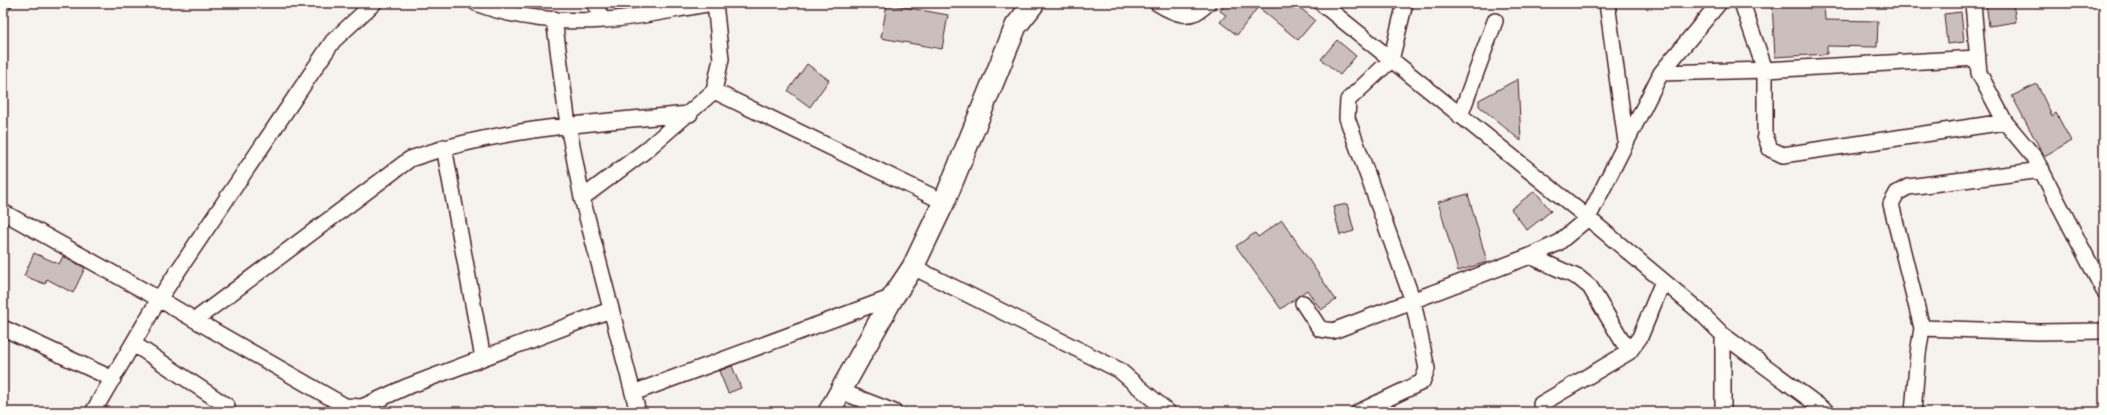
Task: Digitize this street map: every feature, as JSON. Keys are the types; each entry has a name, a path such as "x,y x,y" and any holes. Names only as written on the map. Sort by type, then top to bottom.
{"main road":[{"path":"829,412 894,297 913,267 944,202 1016,26 1034,3"}],"street":[{"path":"93,412 159,299 333,41 374,3"},
{"path":"476,3 509,14 554,19 602,20 715,3 721,59 714,91 690,114 645,151 582,198"},
{"path":"594,3 602,20"},
{"path":"1157,3 1172,12 1189,14 1200,12 1208,3"},
{"path":"1321,3 1588,218 1724,335 1827,412"},
{"path":"1358,412 1422,382 1428,369 1413,301 1347,118 1348,100 1391,60 1405,3"},
{"path":"1607,3 1626,142"},
{"path":"1303,302 1320,329 1333,331 1530,256 1558,243 1588,218 1662,73 1719,3"},
{"path":"1742,3 1765,70 1765,134 1770,149 1783,155 2005,122"},
{"path":"1973,3 1979,73 2005,122 2035,158 2042,170 2104,291"},
{"path":"554,19 568,125 582,198 610,310 638,412"},
{"path":"1460,116 1496,21"},
{"path":"1662,73 1765,70 1977,58"},
{"path":"714,91 944,202"},
{"path":"194,320 410,159 444,147 568,125 690,114"},
{"path":"444,147 483,358"},
{"path":"1913,412 1918,354 1922,328 1891,204 1897,193 1908,187 2042,170"},
{"path":"3,212 159,299 345,406 362,407 406,387 610,310"},
{"path":"1530,256 1579,278 1590,287 1629,352"},
{"path":"913,267 1118,370 1164,410"},
{"path":"1541,404 1629,352 1640,337 1663,281"},
{"path":"633,393 894,297"},
{"path":"3,328 113,379"},
{"path":"1922,328 2038,332 2104,331"},
{"path":"1723,412 1724,335"},
{"path":"134,344 227,406"},
{"path":"840,391 894,412"}],"building":[{"path":"1227,3 1294,3 1315,20 1298,40 1258,7 1237,35 1220,22 1226,15 1220,11"},
{"path":"1772,3 1824,3 1825,20 1878,21 1877,47 1827,46 1827,54 1775,57"},
{"path":"1986,3 2013,3 2016,22 1989,26"},
{"path":"887,4 948,15 942,49 881,38"},
{"path":"1961,12 1964,42 1947,44 1944,14"},
{"path":"1337,40 1356,56 1340,75 1321,59"},
{"path":"807,64 829,80 810,107 788,91"},
{"path":"1518,79 1521,141 1479,106 1479,100"},
{"path":"2037,84 2052,116 2056,113 2071,141 2044,156 2012,96"},
{"path":"1535,191 1551,211 1527,230 1511,209"},
{"path":"1468,194 1487,262 1458,271 1438,202"},
{"path":"1347,204 1354,231 1340,235 1333,207"},
{"path":"1282,220 1336,300 1321,310 1307,290 1281,309 1236,246 1255,233 1258,237"},
{"path":"34,253 59,264 63,256 85,268 73,293 47,279 45,284 24,276"},
{"path":"732,366 741,388 728,393 719,371"}]}
